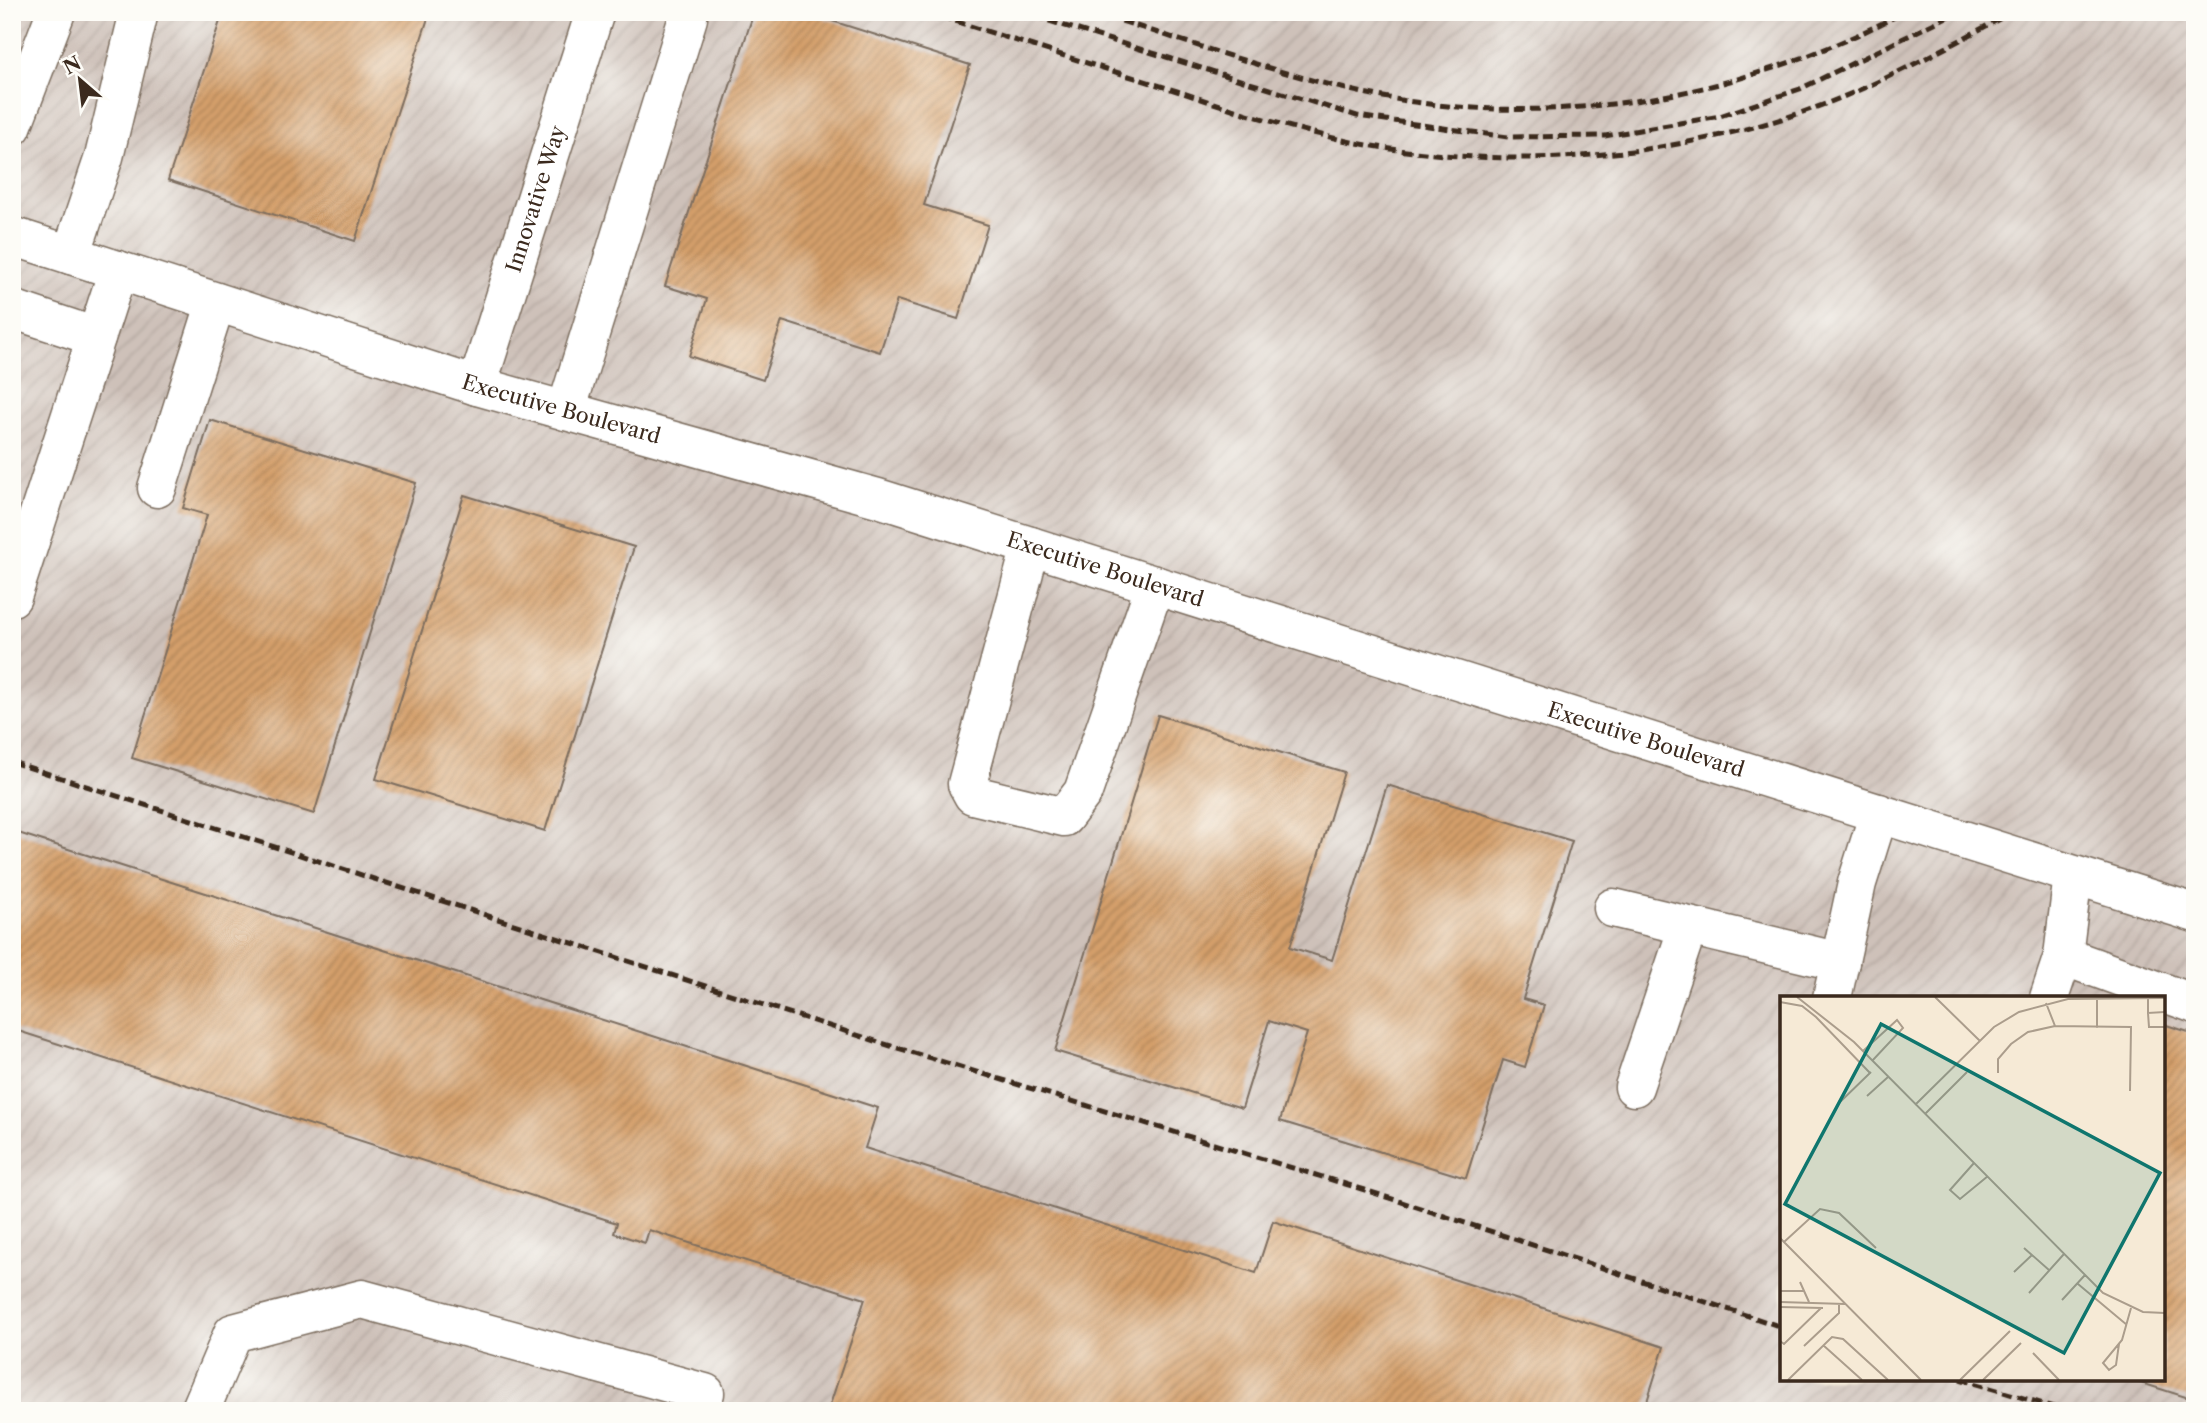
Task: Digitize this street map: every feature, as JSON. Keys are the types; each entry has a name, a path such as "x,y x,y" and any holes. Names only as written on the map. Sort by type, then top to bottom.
{"street":[{"path":"12,127 56,12"},
{"path":"71,255 104,157 139,12"},
{"name":"Innovative Way","path":"477,386 594,12"},
{"path":"566,411 688,18"},
{"name":"Executive Boulevard","path":"12,236 477,386 878,498 2195,913"},
{"path":"12,597 118,270"},
{"path":"157,488 216,302"},
{"path":"12,309 96,337"},
{"path":"1031,546 967,783 974,795 1064,817 1083,792 1089,777 1155,585"},
{"path":"1613,908 1688,927 1836,980 1857,883 1879,813"},
{"path":"2050,996 2063,956 2073,875"},
{"path":"1634,1087 1688,927"},
{"path":"2063,956 2195,1003"},
{"path":"200,1411 233,1333 362,1298 705,1393"}],"shaded area":[{"path":"12,12 2195,12 2195,1411 12,1411"}],"building":[{"path":"223,12 430,12 355,241 168,180"},
{"path":"754,12 804,12 970,65 924,205 988,225 958,319 897,300 880,352 782,321 763,380 689,356 707,299 665,286"},
{"path":"210,420 416,483 314,814 132,758 207,515 183,508"},
{"path":"464,495 634,547 545,831 376,779"},
{"path":"1158,715 1344,772 1290,947 1332,960 1387,785 1572,841 1523,999 1544,1005 1525,1067 1503,1060 1466,1178 1280,1121 1307,1033 1269,1021 1242,1108 1055,1051"},
{"path":"12,831 878,1108 865,1148 1256,1273 1273,1221 1664,1347 1644,1411 828,1411 865,1299 649,1230 645,1243 614,1233 617,1223 12,1029"},
{"path":"2165,1025 2195,1034 2195,1400 2135,1381 2165,1381"}],"railway":[{"path":"927,12 1256,117 1336,139 1391,149 1492,158 1593,155 1693,141 1742,130 1848,95 2012,12"},
{"path":"1020,12 1357,116 1508,137 1605,136 1720,116 1800,89 1957,12"},
{"path":"1093,12 1330,85 1403,100 1476,108 1550,109 1624,102 1696,89 1768,70 1837,44 1904,12"},
{"path":"12,762 891,1046 1365,1190 1780,1326"},
{"path":"1967,1381 2067,1411"}]}
